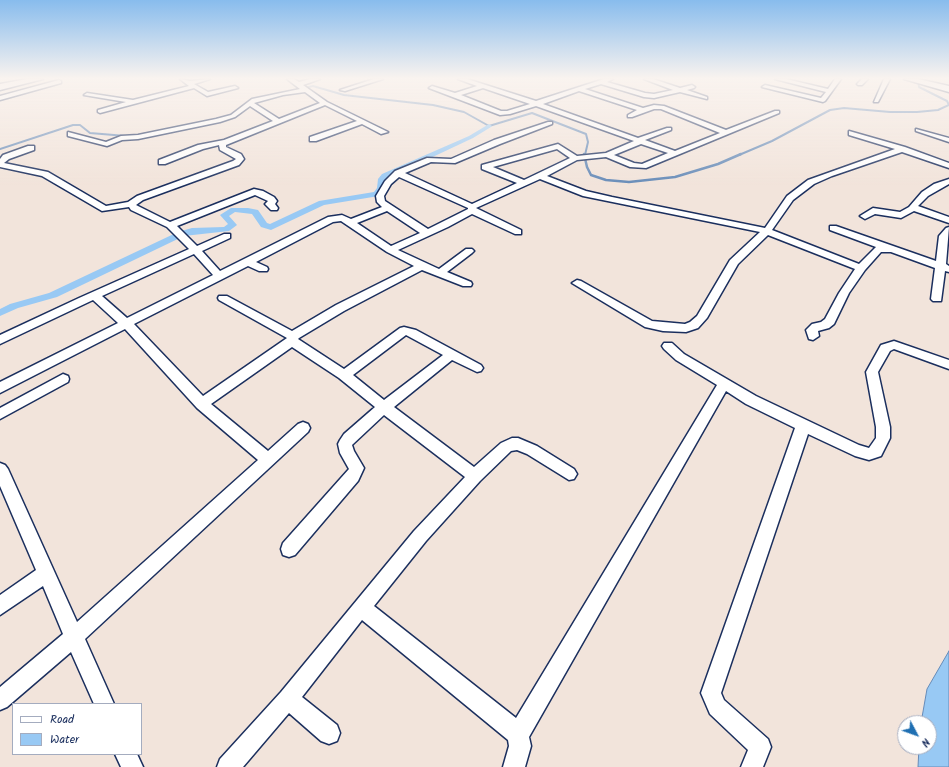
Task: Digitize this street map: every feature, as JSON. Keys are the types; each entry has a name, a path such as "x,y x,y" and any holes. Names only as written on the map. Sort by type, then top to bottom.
{"street":[{"path":"71,134 107,144 121,138 138,137 218,121 235,115"},
{"path":"268,115 278,121"},
{"path":"162,162 201,147 224,142 294,115"},
{"path":"347,115 384,132"},
{"path":"568,115 674,153"},
{"path":"681,115 727,133"},
{"path":"607,155 638,166 647,165 770,115"},
{"path":"314,139 361,122"},
{"path":"427,233 381,202 380,196 388,183 398,173 430,160 448,162 550,123"},
{"path":"390,250 577,158 607,155 669,129"},
{"path":"918,130 949,140"},
{"path":"852,132 949,166"},
{"path":"31,148 6,157 0,164 45,174 105,209 131,204 140,198 236,163 240,159 238,156 223,148 222,144 224,142"},
{"path":"479,164 558,146 577,158"},
{"path":"577,283 649,324 662,327 686,328 694,325 701,318 734,262 767,231 790,198 811,182 829,174 902,149"},
{"path":"462,157 525,184"},
{"path":"398,173 518,232"},
{"path":"540,176 583,193 767,231 861,268"},
{"path":"914,208 912,206 925,194 936,186 949,181"},
{"path":"936,186 949,190"},
{"path":"170,225 254,192 272,198 273,201 269,204 274,208"},
{"path":"131,204 134,208 170,225 220,277"},
{"path":"350,222 388,208"},
{"path":"865,216 874,211 901,215 914,208 949,220"},
{"path":"0,388 331,219 342,218 390,250 422,266 467,284"},
{"path":"833,228 945,268"},
{"path":"937,299 945,268 944,236 949,230"},
{"path":"0,340 94,295 227,236"},
{"path":"281,244 291,250"},
{"path":"813,336 812,330 830,321 844,293 861,268 878,250 887,248"},
{"path":"440,273 469,251"},
{"path":"248,262 263,269"},
{"path":"202,404 293,339 340,308 422,266"},
{"path":"94,295 126,323 202,404 221,422 268,460"},
{"path":"223,298 293,339 312,356 344,375 475,476"},
{"path":"344,375 404,331 412,333 477,368"},
{"path":"668,346 680,357 751,400 854,450 869,454 876,452 883,438 883,427 872,372 885,348 894,345 949,365"},
{"path":"289,549 353,476 357,468 347,453 345,444 349,438 384,407 452,354"},
{"path":"0,414 63,379"},
{"path":"518,735 724,384"},
{"path":"752,767 760,747 717,707 711,693 803,426"},
{"path":"0,700 75,636 303,428"},
{"path":"228,767 288,698 420,536 475,476 506,447 512,444 518,444 532,450 569,474"},
{"path":"0,469 104,703"},
{"path":"0,606 47,573"},
{"path":"362,608 508,724 518,735 520,746 514,767"},
{"path":"288,698 329,733"},
{"path":"126,755 132,767"}],"water":[{"path":"949,651 949,767 918,767 919,755 937,755 937,715 922,715 927,689"}],"waterway":[{"path":"226,118 231,115"},
{"path":"469,115 489,126 526,115"},
{"path":"537,115 586,134 588,142 585,155"},
{"path":"739,155 772,141 821,115"},
{"path":"0,149 73,125 80,125 90,133 126,136"},
{"path":"0,313 14,306 53,295 181,234 192,231 226,229 233,225 224,215 234,210 248,210 255,212 264,225 271,227 322,203 376,194 381,188 382,179 385,176 471,137 489,126"},
{"path":"143,134 165,130"},
{"path":"584,154 587,167 591,175 606,180 629,182 675,177 718,164 741,154"}]}
